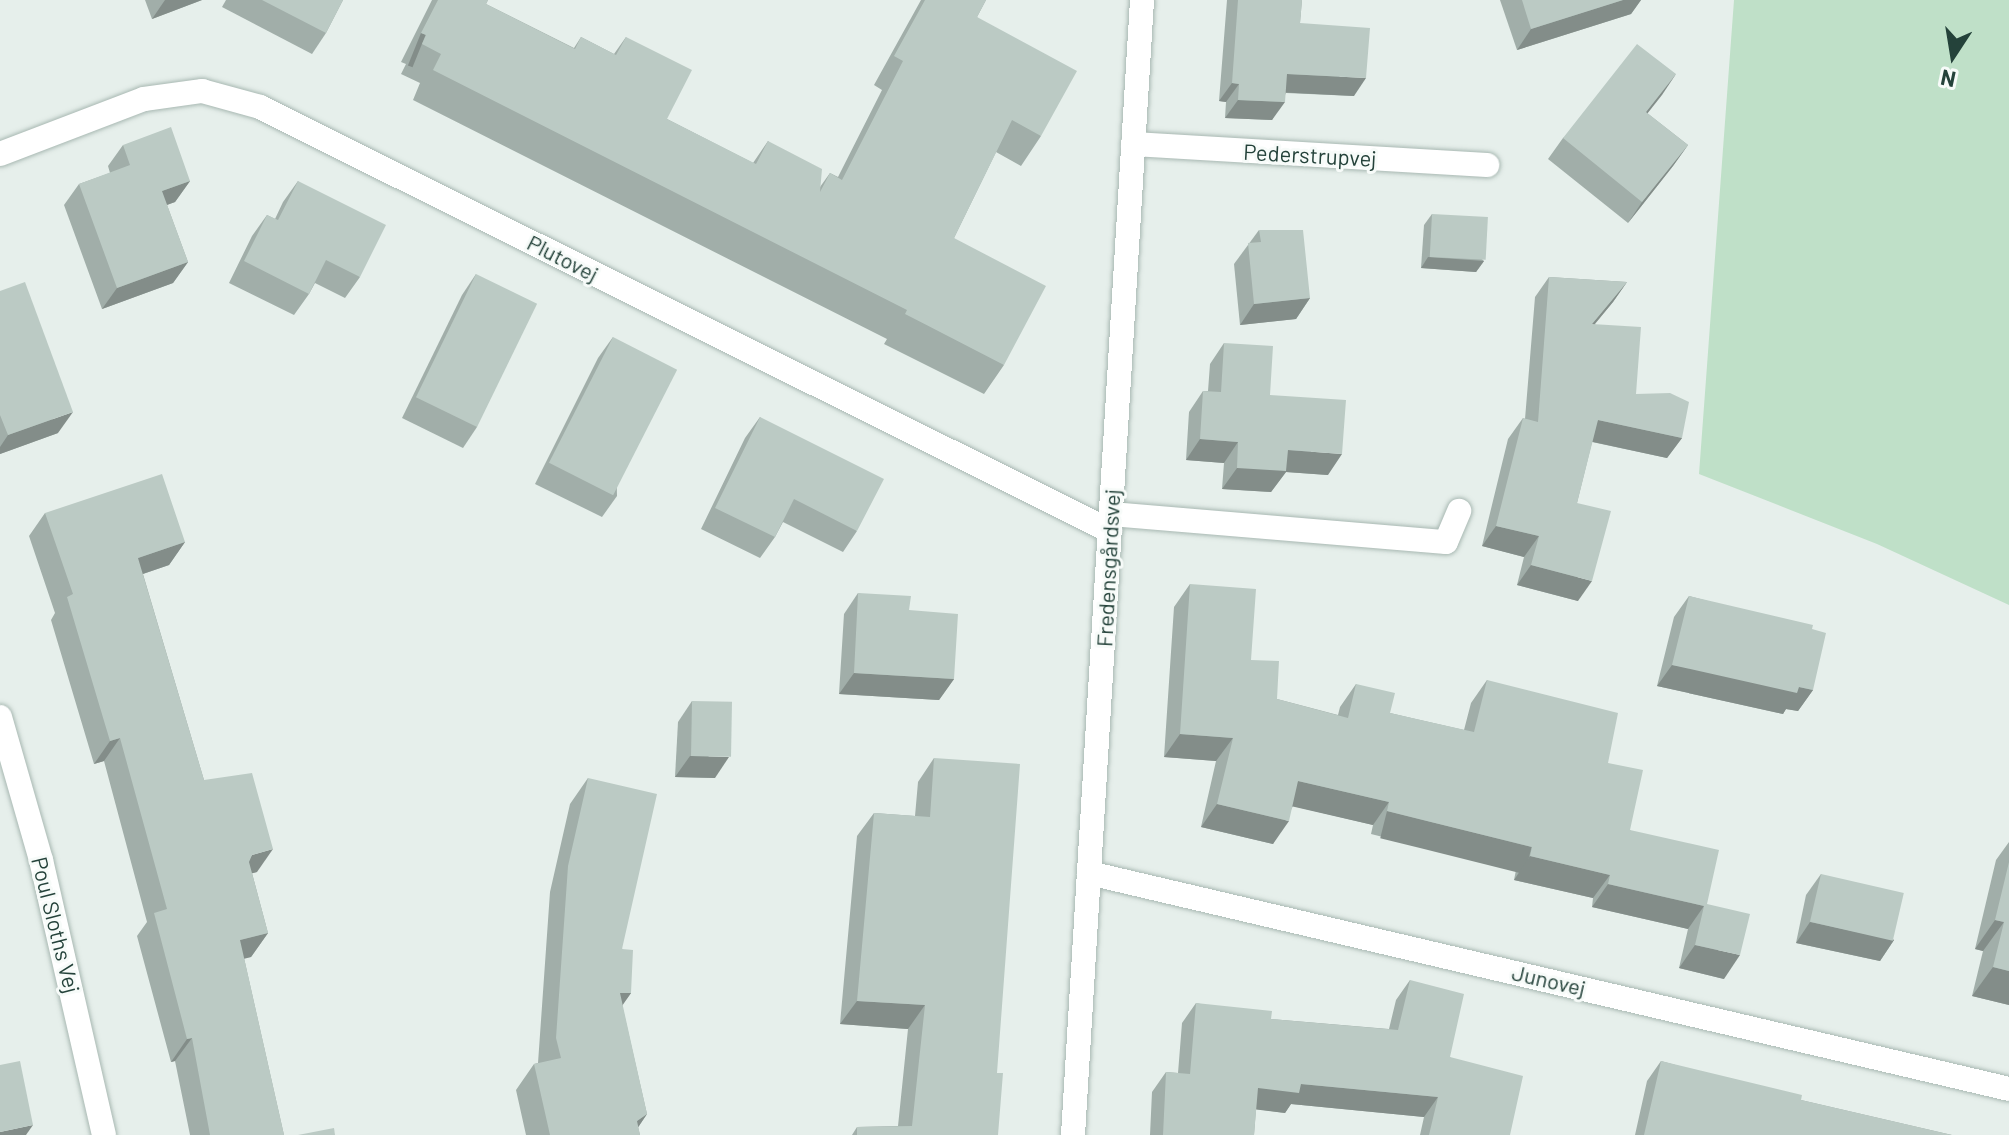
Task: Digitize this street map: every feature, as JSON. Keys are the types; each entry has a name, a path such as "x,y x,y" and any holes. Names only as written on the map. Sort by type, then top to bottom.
{"street":[{"name":"Fredensgårdsvej","path":"1073,1135 1142,0"},
{"name":"Plutovej","path":"0,154 144,99 202,91 260,107 1110,523"},
{"name":"Pederstrupvej","path":"1133,144 1487,165"},
{"path":"1110,523 1446,542 1459,511"},
{"name":"Poul Sloths Vej","path":"0,717 41,860 104,1135"},
{"name":"Junovej","path":"1089,873 2009,1089"}],"green space":[{"path":"1734,0 2009,0 2009,605 1877,544 1699,474"}],"building":[{"path":"262,0 343,0 326,33"},
{"path":"438,0 488,0 486,4 575,49 581,37 616,55 626,37 692,70 667,119 756,164 768,141 822,169 820,192 830,173 842,180 903,61 894,56 925,0 986,0 977,17 1077,71 1041,136 1012,120 954,238 1046,286 1004,365 905,314 907,310 433,70 441,54 422,44 426,35 421,33"},
{"path":"1238,0 1302,0 1300,23 1370,28 1366,78 1287,74 1285,102 1238,100 1239,84 1232,83"},
{"path":"1522,0 1623,0 1531,29"},
{"path":"1637,44 1676,74 1646,112 1688,145 1642,202 1563,138"},
{"path":"171,127 190,181 162,191 188,262 117,288 79,184 130,165 123,145"},
{"path":"298,181 386,225 360,277 326,260 309,294 244,261 267,215 278,220"},
{"path":"1432,214 1488,217 1486,260 1430,257"},
{"path":"1259,230 1303,230 1310,298 1254,304 1248,243 1261,242"},
{"path":"476,274 537,304 477,427 416,397"},
{"path":"1549,277 1627,282 1592,324 1641,327 1636,394 1670,393 1689,402 1682,438 1598,420 1577,503 1611,511 1592,581 1531,565 1539,536 1496,526 1523,418 1538,422"},
{"path":"25,282 73,412 8,435 0,415 0,291"},
{"path":"613,337 677,370 613,495 549,463"},
{"path":"1224,343 1273,346 1270,395 1346,400 1342,454 1288,450 1286,471 1237,468 1238,442 1200,439 1203,391 1221,392"},
{"path":"760,417 884,479 857,531 794,499 775,537 715,508"},
{"path":"162,474 185,542 138,558 204,780 252,773 273,849 252,855 249,862 268,933 240,940 284,1135 210,1135 192,1038 187,1039 154,913 167,909 120,738 110,741 67,597 73,594 45,513"},
{"path":"1190,584 1256,589 1251,660 1279,661 1277,699 1348,718 1356,684 1395,693 1390,713 1474,732 1487,680 1618,713 1608,763 1643,770 1630,830 1719,850 1707,904 1750,914 1740,955 1695,945 1704,906 1608,884 1610,875 1530,856 1532,847 1387,811 1389,802 1298,781 1289,821 1217,804 1233,738 1180,734"},
{"path":"858,593 911,596 909,610 958,614 954,679 854,673"},
{"path":"1689,596 1813,625 1812,629 1826,633 1813,690 1799,687 1797,693 1672,665"},
{"path":"692,701 732,702 731,757 691,756"},
{"path":"934,758 1020,764 997,1073 1003,1073 998,1135 857,1135 857,1127 912,1126 925,1005 857,1001 874,813 930,817"},
{"path":"588,778 657,794 622,949 633,950 631,993 620,993 647,1114 637,1121 640,1135 550,1135 534,1064 561,1058 556,1038 568,866"},
{"path":"2009,862 2009,971 1993,967 2004,922 1995,920"},
{"path":"1821,874 1904,893 1893,941 1810,922"},
{"path":"1410,980 1464,994 1450,1057 1523,1076 1510,1135 1429,1135 1438,1097 1301,1084 1299,1093 1258,1088 1254,1135 1163,1135 1166,1072 1190,1074 1196,1003 1272,1011 1271,1019 1398,1030"},
{"path":"20,1061 33,1125 0,1132 0,1065"},
{"path":"1661,1061 1802,1095 1801,1100 1952,1135 1644,1135"},
{"path":"334,1128 335,1135 298,1135"}]}
